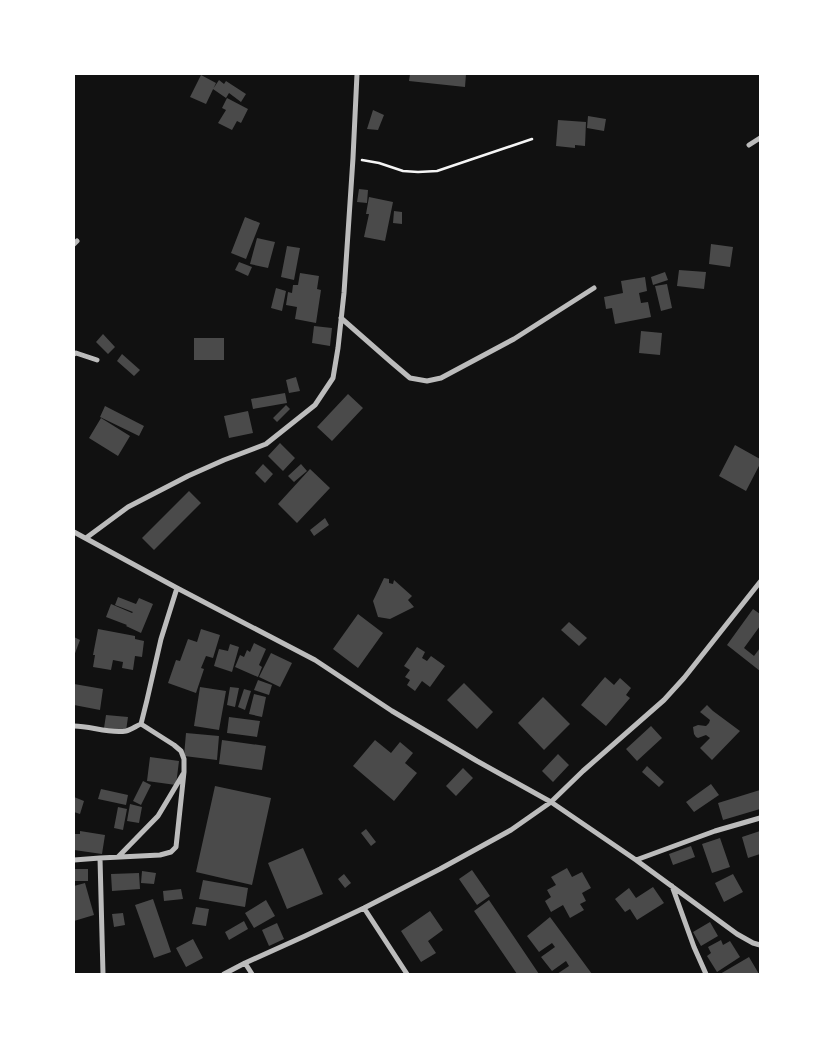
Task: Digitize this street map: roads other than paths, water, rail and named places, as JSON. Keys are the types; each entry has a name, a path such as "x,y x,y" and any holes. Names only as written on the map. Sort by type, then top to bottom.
{"street":[{"path":"86,538 128,507 188,476 266,444 315,405 333,378 341,318 353,158 356,74"},
{"path":"749,145 760,138"},
{"path":"341,318 410,378 427,381 441,378 514,339 594,288"},
{"path":"74,354 97,360"},
{"path":"74,532 176,588 315,660 392,711 477,762 551,802 636,860 737,934 760,945"},
{"path":"224,974 364,908 440,869 511,830 551,802 664,700 684,678 760,582"},
{"path":"74,726 85,726 114,732 128,731 141,724 160,639 176,588"},
{"path":"74,860 160,855 171,852 176,847 184,759 181,750 174,744 141,724"},
{"path":"118,857 158,816 184,772"},
{"path":"636,860 716,831 760,818"},
{"path":"100,858 103,974"},
{"path":"672,886 706,974"},
{"path":"364,908 407,974"},
{"path":"245,964 252,974"}]}
